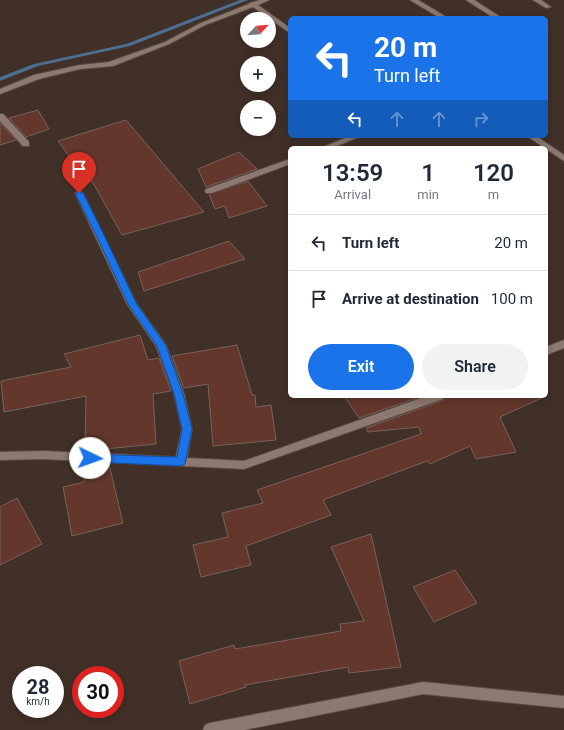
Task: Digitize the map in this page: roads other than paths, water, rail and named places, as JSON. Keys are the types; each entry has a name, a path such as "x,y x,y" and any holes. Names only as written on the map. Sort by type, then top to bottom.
{"street":[{"path":"0,92 37,77 80,67 110,64 167,43 203,24 252,4 266,0"},
{"path":"413,0 441,16"},
{"path":"469,0 496,16"},
{"path":"536,0 548,7"},
{"path":"252,4 288,30"},
{"path":"0,116 26,144"},
{"path":"330,146 352,138"},
{"path":"534,138 545,146"},
{"path":"548,148 564,159"},
{"path":"209,190 288,162"},
{"path":"79,193 132,304 161,346 179,394 187,429 181,462"},
{"path":"548,350 564,344"},
{"path":"0,456 43,455 244,465 433,398"},
{"path":"210,730 423,688 564,702"}],"waterway":[{"path":"0,79 36,65 128,45 245,0"}]}
